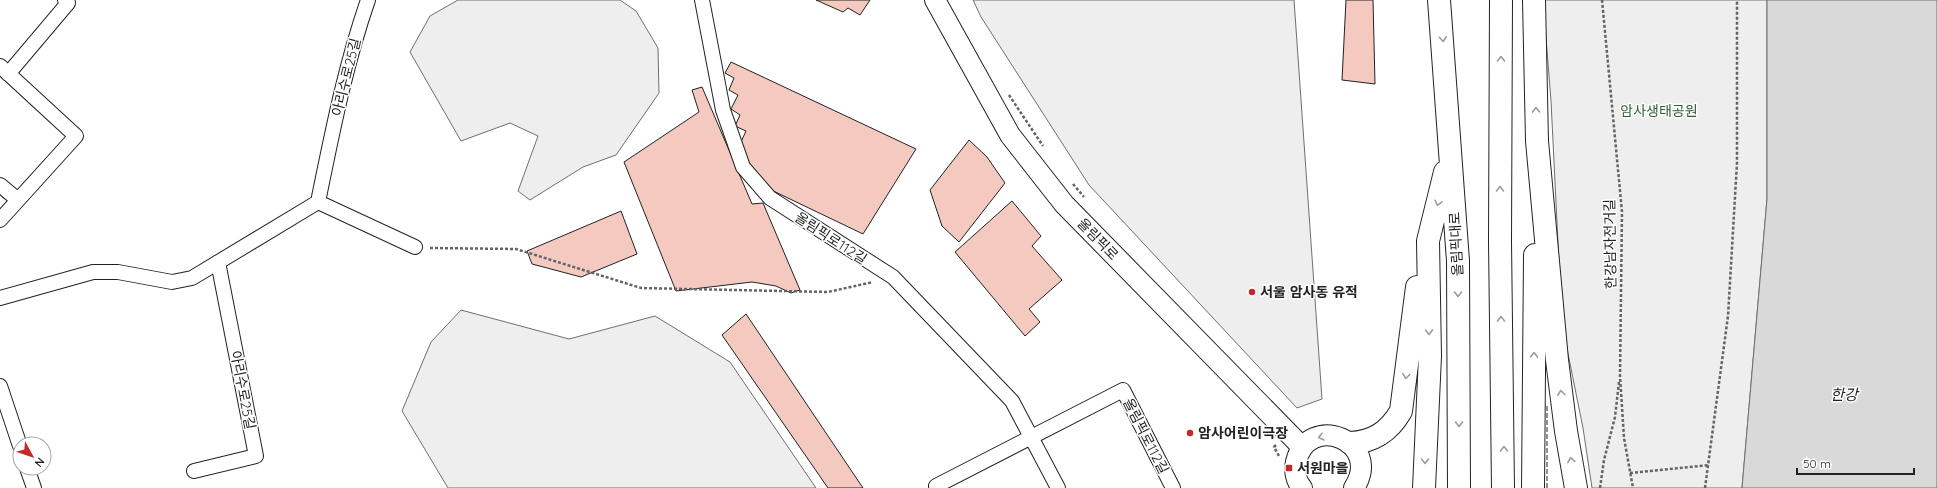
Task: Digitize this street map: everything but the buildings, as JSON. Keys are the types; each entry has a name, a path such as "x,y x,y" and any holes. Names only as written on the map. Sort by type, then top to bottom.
{"highway":[{"name":"올림픽대로","path":"1439,0 1458,262 1459,488"},
{"path":"1502,0 1500,241 1503,488"},
{"path":"1534,0 1537,141 1533,408 1534,488"},
{"path":"1537,141 1566,431 1576,488"},
{"path":"1350,443 1363,442 1381,435 1394,424 1401,411 1418,287 1450,151"},
{"path":"1424,488 1430,356 1428,241"}],"main road":[{"name":"올림픽로","path":"936,0 1010,135 1064,204 1302,447"},
{"path":"1300,487 1296,476 1295,466 1302,447 1310,440 1320,436 1330,435 1341,437 1350,443 1356,451 1360,460 1361,471 1354,488"}],"street":[{"path":"0,220 76,136 4,70 68,3 65,0"},
{"name":"아리수로25길","path":"318,202 338,105 356,33 368,0"},
{"name":"올림픽로112길","path":"702,0 723,110 743,167 770,198 893,277 1012,401 1058,488"},
{"path":"0,185 18,200"},
{"path":"0,298 93,272 118,272 172,282 192,278 318,202 415,247"},
{"name":"아리수로25길","path":"194,471 256,456 218,262"},
{"path":"0,386 17,436"},
{"name":"올림픽로112길","path":"936,488 936,486 1123,390 1173,488"},
{"path":"30,476 34,488"}],"path":[{"name":"한강남자전거길","path":"1602,0 1622,212 1620,376 1624,438 1633,488"},
{"path":"1705,488 1729,301 1738,163 1737,0"},
{"path":"415,247 516,249 641,288 828,292 893,277"},
{"path":"1600,488 1604,460 1615,417 1620,376"},
{"path":"1630,472 1709,465"}],"green space":[{"path":"458,0 620,0 636,11 658,48 659,93 616,155 583,167 530,200 518,191 538,136 510,123 461,141 410,52 430,16"},
{"name":"서울 암사동 유적","path":"973,0 1294,0 1322,399 1297,408 1089,185 981,17"},
{"name":"암사생태공원","path":"1543,0 1767,0 1767,199 1742,488 1592,488 1583,428 1562,324 1551,101"},
{"path":"461,310 569,339 655,316 730,362 816,488 448,488 402,411 431,342"}],"water":[{"name":"한강","path":"1767,0 1937,0 1937,488 1742,488 1767,199"}],"fence":[{"path":"1547,406 1547,488"}],"place":[{"name":"서울 암사동 유적","path":"1252,292"},
{"name":"암사어린이극장","path":"1190,433"},
{"name":"서원마을","path":"1289,468"}]}
